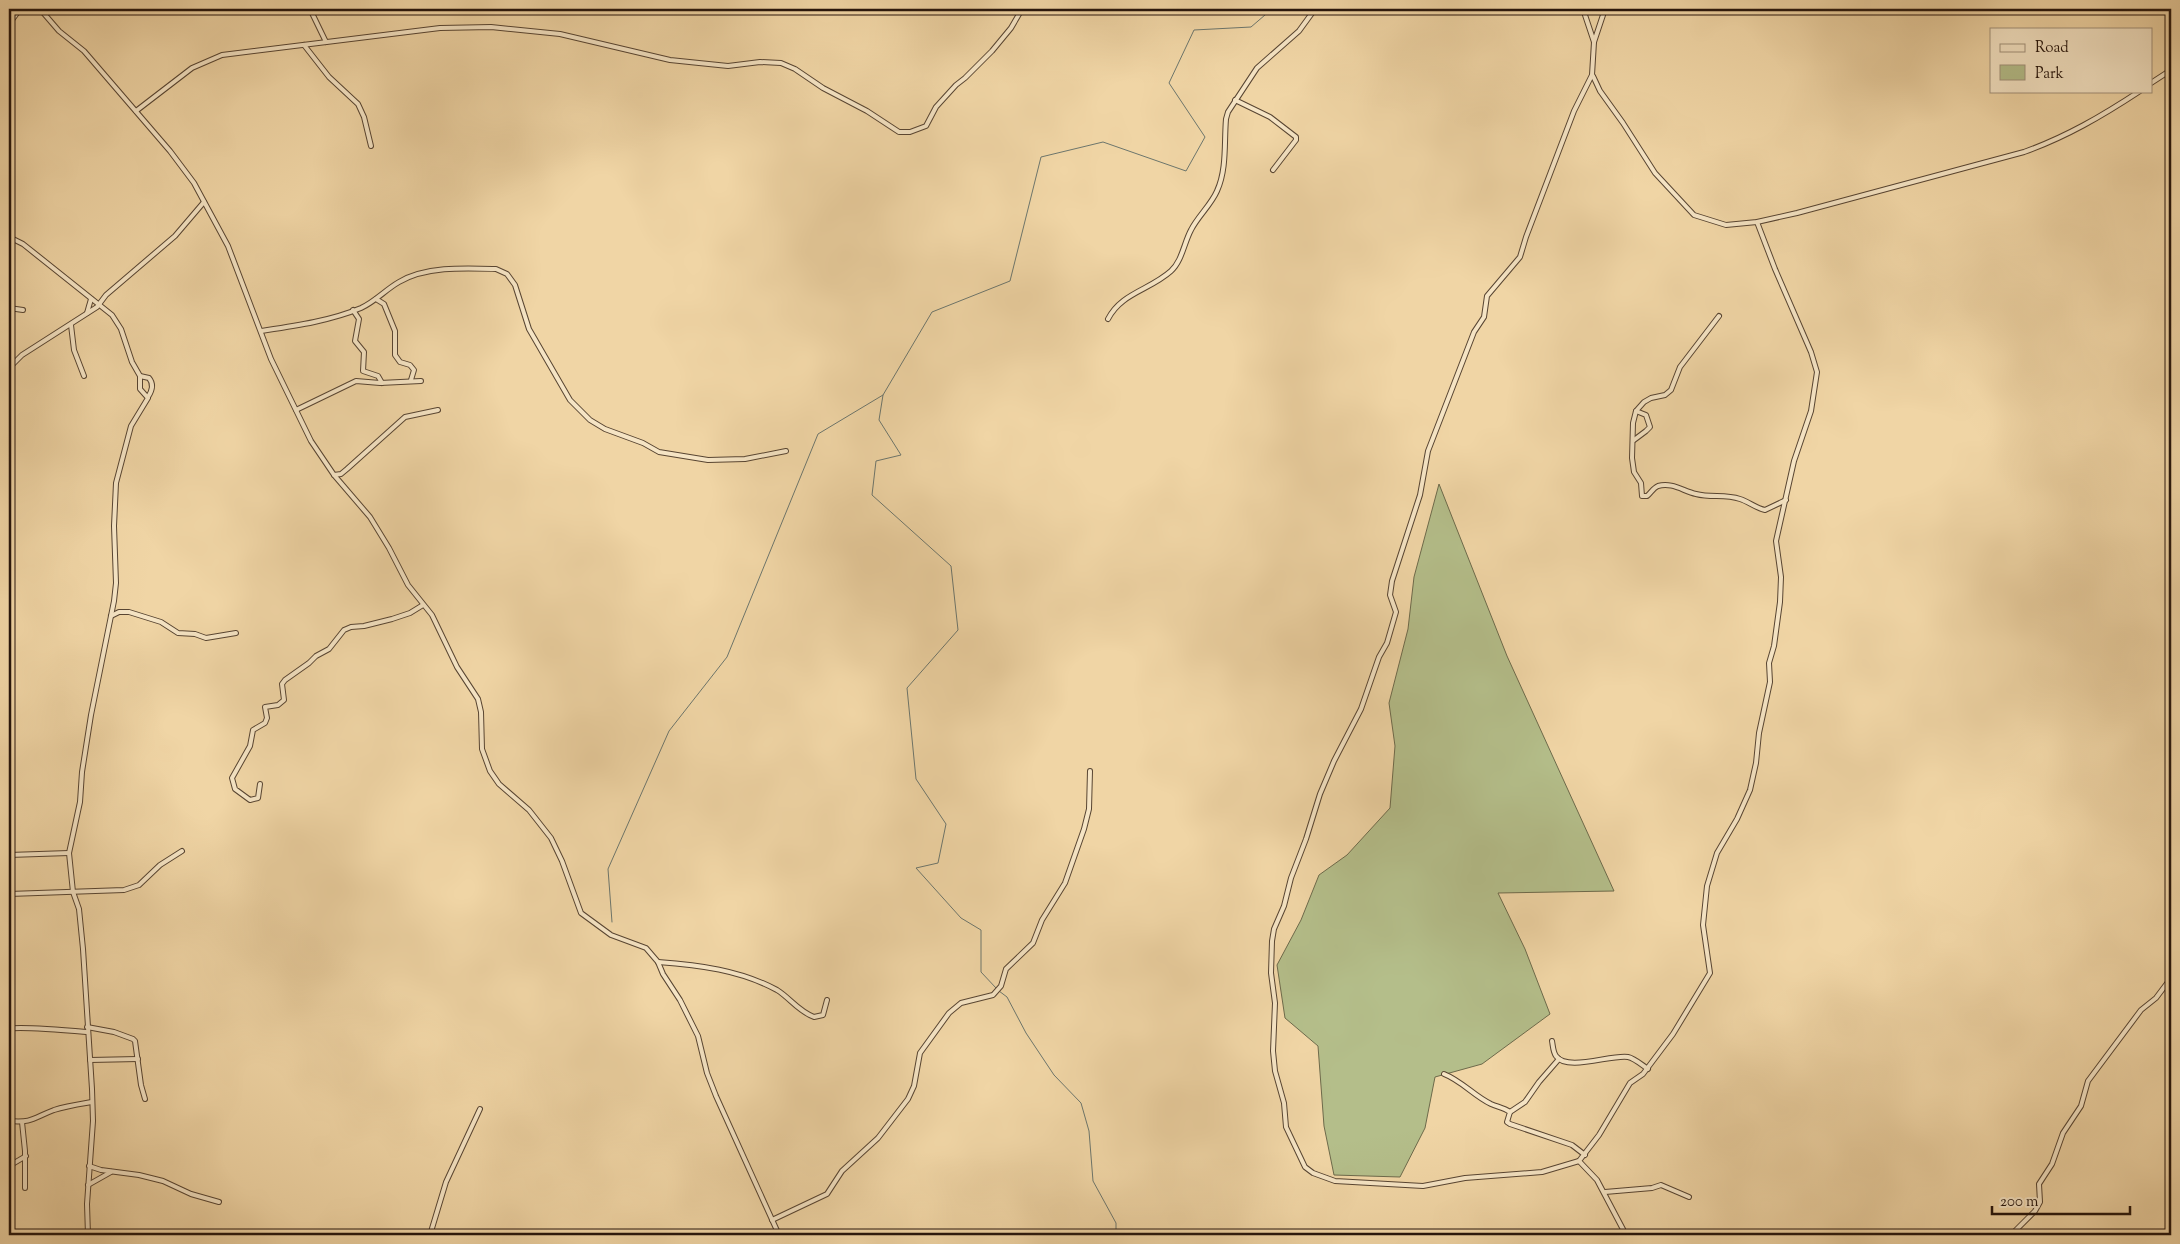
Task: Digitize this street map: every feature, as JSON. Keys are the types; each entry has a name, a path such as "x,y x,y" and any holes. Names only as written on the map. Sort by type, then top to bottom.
{"street":[{"path":"9,24 20,9"},
{"path":"40,9 59,31 84,51 170,151 194,183 232,256 276,371 315,449 334,475 370,517 389,548 404,579 432,616 457,667 480,705 481,741 490,771 500,784 529,810 551,838 562,860 581,913 611,934 646,948 658,962 663,974 680,1000 698,1036 707,1073 716,1096 779,1235"},
{"path":"310,9 326,42"},
{"path":"136,111 180,76 206,60 236,52 440,28 491,26 560,34 688,63 728,66 760,62 781,63 795,69 829,92 866,111 895,130 904,133 926,126 940,102 992,51 1022,9"},
{"path":"1108,319 1119,304 1134,293 1163,277 1176,266 1190,231 1217,192 1223,167 1226,119 1236,100 1257,68 1292,39 1315,9"},
{"path":"1583,9 1594,42"},
{"path":"1605,9 1594,42 1592,75 1572,117 1526,237 1522,254 1487,296 1484,316 1474,332 1428,451 1420,495 1392,581 1390,595 1396,612 1388,640 1379,657 1361,708 1334,761 1316,806 1291,878 1284,906 1274,929 1271,962 1275,1003 1274,1060 1284,1103 1286,1127 1305,1167 1313,1173 1336,1181 1424,1186 1465,1178 1542,1172 1579,1161 1599,1135 1630,1083 1648,1069 1673,1034 1710,973 1703,925 1707,886 1717,853 1737,819 1750,790 1756,763 1759,728 1770,682 1769,663 1774,646 1780,602 1781,577 1776,542 1794,461 1811,411 1817,372 1811,352 1772,263 1757,222"},
{"path":"304,45 323,71 358,104 364,117 371,146"},
{"path":"2152,83 2171,70"},
{"path":"1592,75 1600,91 1624,123 1655,173 1694,215 1726,225 1757,222 1827,205 2032,149 2086,125 2138,92"},
{"path":"1236,100 1270,117 1296,137 1296,140 1273,170"},
{"path":"9,368 22,355 71,325 100,304 106,295 175,236 204,202"},
{"path":"9,237 23,244 90,299 100,304 119,324 132,362 140,376 140,389 148,397"},
{"path":"261,331 292,327 353,310 376,299 398,282 424,272 496,269 507,274 515,285 529,329 570,400 590,420 605,429 659,452 708,460 745,459 786,451"},
{"path":"87,314 90,299"},
{"path":"376,299 384,304 395,331 395,355 400,362 410,365 414,370 410,380"},
{"path":"9,308 24,310"},
{"path":"353,310 359,319 355,338 356,344 364,352 363,371 378,376 382,383"},
{"path":"1719,316 1680,368 1671,390 1665,395 1651,398 1644,402 1636,411 1633,423 1632,458 1634,472 1640,480 1640,494 1644,497 1657,487 1667,485 1681,487 1699,495 1740,499 1765,510 1787,499"},
{"path":"71,325 74,350 84,376"},
{"path":"88,1235 88,1185 92,1102 90,1060 79,909 73,892 69,853 80,802 82,772 91,715 116,583 114,526 116,483 131,426 144,407 152,390 152,383 149,378 140,376"},
{"path":"296,410 356,381 382,383 410,380 421,381"},
{"path":"334,475 348,469 405,417 438,410"},
{"path":"1634,440 1650,426 1646,415 1636,411"},
{"path":"260,784 258,798 250,800 235,789 232,778 250,746 252,730 265,723 265,707 278,705 284,700 282,684 284,680 318,654 329,649 344,630 397,618 424,605"},
{"path":"111,616 118,612 129,612 161,622 178,633 194,634 206,638 236,633"},
{"path":"772,1220 821,1199 827,1194 842,1171 878,1138 908,1099 914,1086 920,1053 949,1013 961,1003 993,995 1001,986 1006,969 1032,943 1042,920 1065,883 1084,829 1089,809 1090,771"},
{"path":"9,894 124,890 133,888 165,860 182,851"},
{"path":"9,855 69,853"},
{"path":"658,962 709,967 752,979 780,992 793,1005 814,1018 823,1016 827,1000"},
{"path":"2011,1235 2035,1212 2040,1202 2039,1184 2052,1164 2063,1133 2081,1106 2088,1081 2141,1010 2156,998 2171,978"},
{"path":"9,1029 14,1027 28,1030 114,1032 134,1039 145,1099"},
{"path":"1552,1041 1555,1055 1559,1059 1581,1063 1628,1057 1648,1069"},
{"path":"90,1060 138,1059"},
{"path":"1559,1059 1539,1082 1526,1102 1510,1112 1507,1122 1572,1145 1585,1155"},
{"path":"1444,1074 1454,1078 1490,1104 1510,1112"},
{"path":"9,1121 36,1120 55,1110 92,1102"},
{"path":"430,1235 446,1182 480,1109"},
{"path":"22,1122 26,1156 26,1188"},
{"path":"9,1166 26,1156"},
{"path":"1579,1161 1597,1180 1605,1192 1626,1235"},
{"path":"89,1166 111,1172 139,1175 163,1181 191,1194 219,1202"},
{"path":"88,1185 111,1172"},
{"path":"1605,1192 1652,1188 1661,1185 1688,1196"}],"green space":[{"path":"1439,484 1507,656 1614,891 1498,893 1525,949 1550,1014 1482,1064 1435,1077 1425,1128 1400,1177 1334,1175 1324,1126 1318,1046 1285,1018 1277,965 1301,920 1319,875 1347,855 1390,808 1395,746 1389,703 1408,629 1414,577"}],"waterway":[{"path":"996,988 981,972 981,930 961,918 916,868 938,863 946,824 916,779 907,688 958,630 951,566 872,495 876,461 901,455 879,420 883,395 932,312 1010,281 1041,157 1103,142 1186,171 1205,137 1169,83 1194,30 1251,27 1272,9"},
{"path":"612,922 608,869 669,731 727,657 818,434 883,395"},
{"path":"999,991 1007,997 1026,1033 1054,1075 1081,1103 1089,1131 1093,1181 1116,1223 1116,1235"}]}
